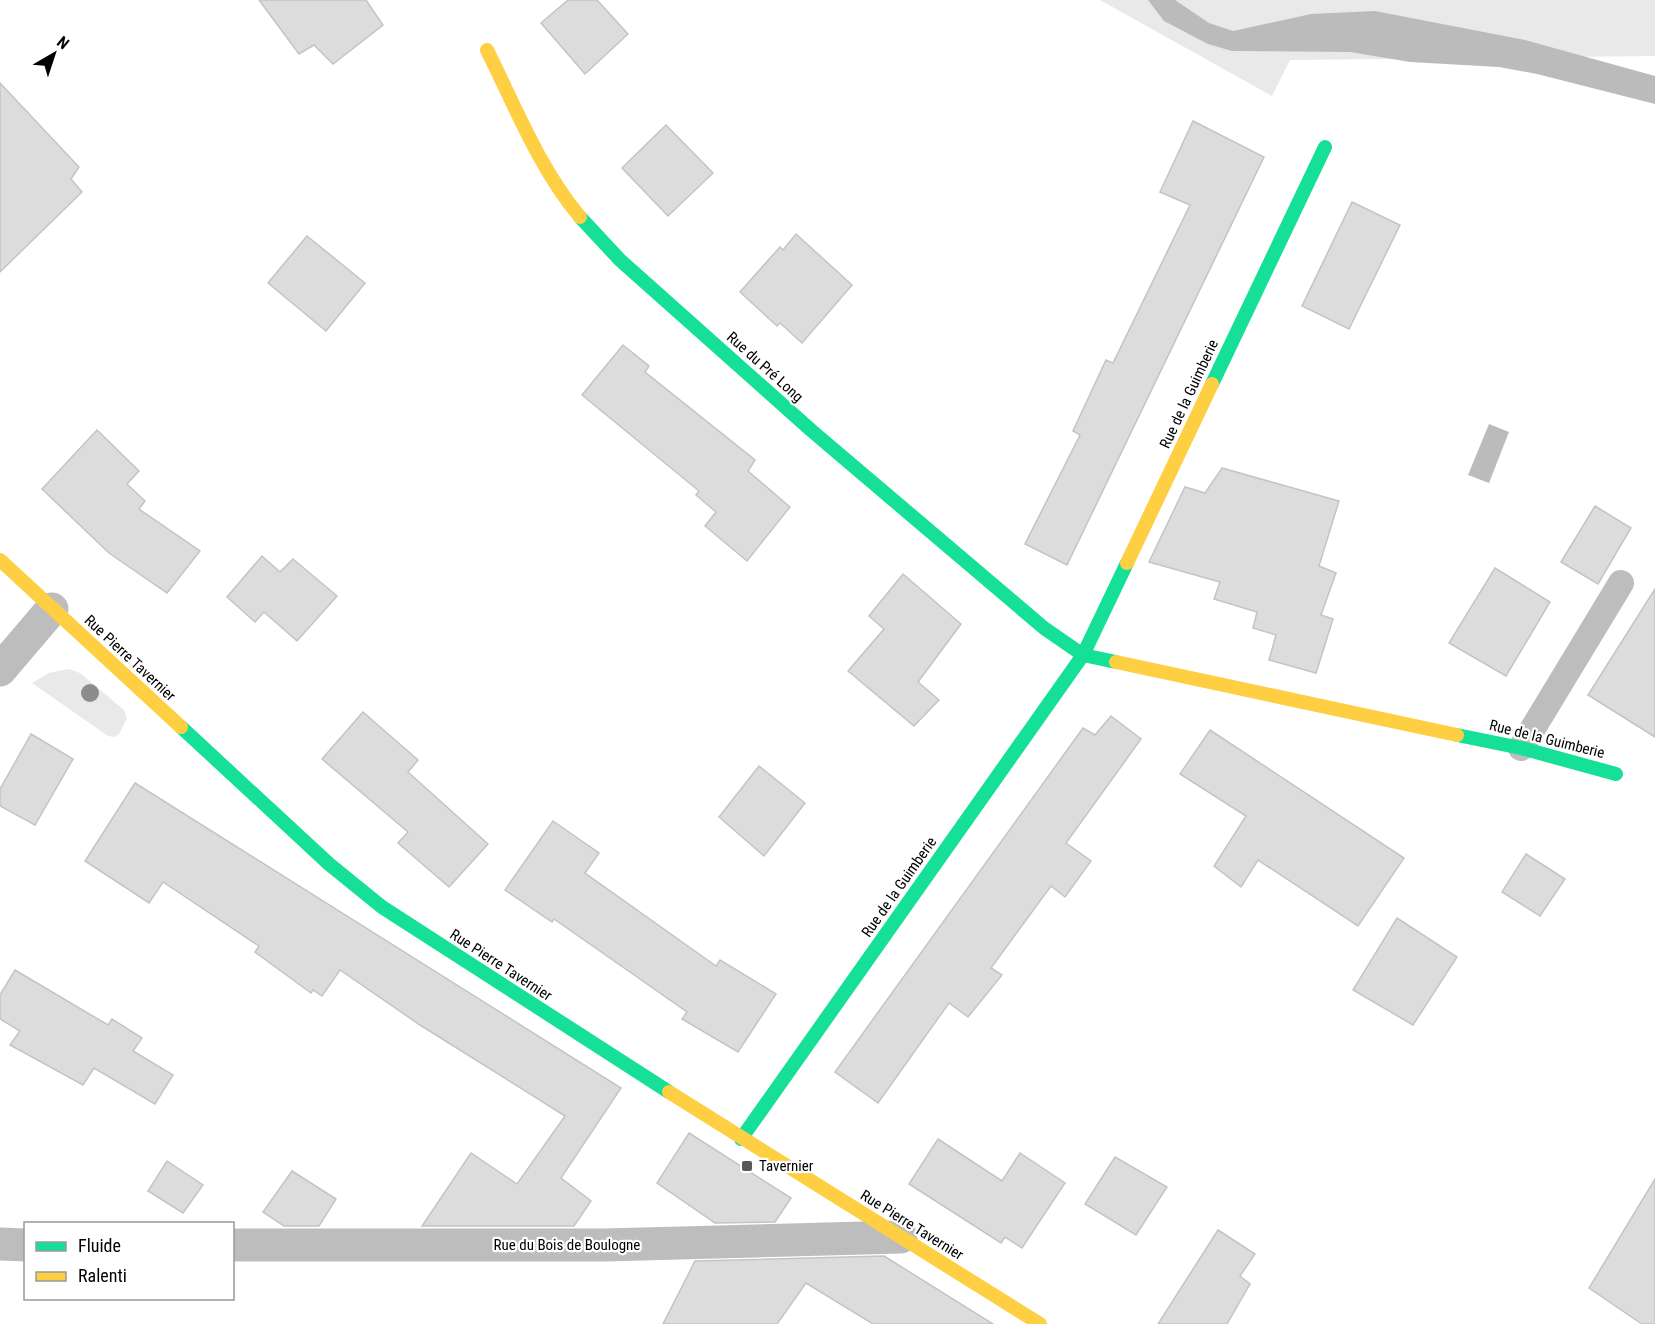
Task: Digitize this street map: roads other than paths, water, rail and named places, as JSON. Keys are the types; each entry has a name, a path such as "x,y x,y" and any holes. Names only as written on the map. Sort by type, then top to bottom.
{"street":[{"name":"Rue du Pré Long","path":"487,50 543,163 565,199 620,260 812,431 1035,621 1083,655"},
{"name":"Rue de la Guimberie","path":"741,1139 1083,655 1325,147"},
{"name":"Rue Pierre Tavernier","path":"0,560 312,848 382,907 741,1139 1040,1324"},
{"path":"0,670 52,609"},
{"name":"Rue de la Guimberie","path":"1083,655 1521,748 1616,774"},
{"name":"Rue du Bois de Boulogne","path":"234,1245 605,1245 901,1238"},
{"path":"0,1245 24,1245"}],"lane":[{"path":"1521,748 1621,583"}],"place":[{"name":"Tavernier","path":"747,1166"}]}
